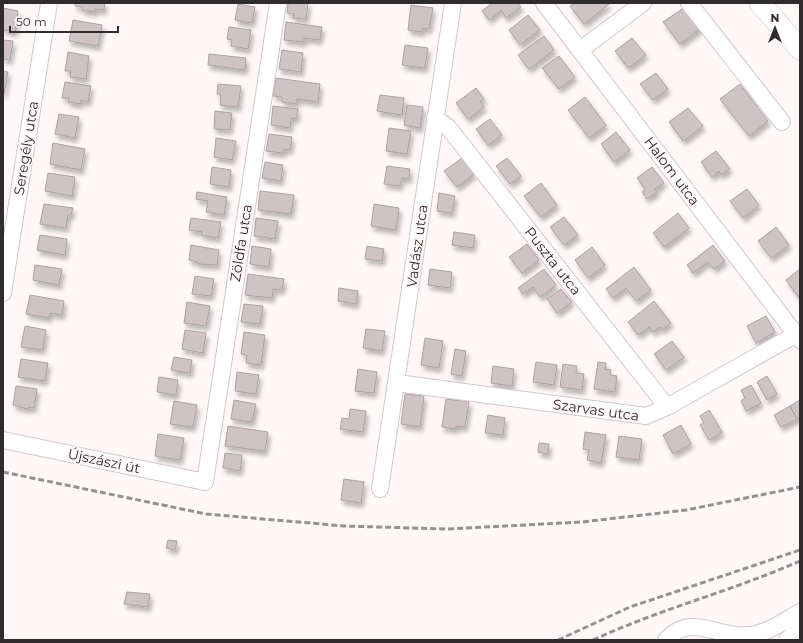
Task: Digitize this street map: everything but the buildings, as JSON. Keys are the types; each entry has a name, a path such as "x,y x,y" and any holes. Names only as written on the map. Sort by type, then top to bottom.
{"main road":[{"path":"760,3 800,49"}],"street":[{"name":"Seregély utca","path":"3,293 49,3"},
{"name":"Zöldfa utca","path":"205,482 278,3"},
{"name":"Vadász utca","path":"380,489 453,3"},
{"name":"Halom utca","path":"544,3 799,336"},
{"path":"580,50 643,3"},
{"path":"689,3 782,122"},
{"name":"Puszta utca","path":"435,118 448,127 667,407"},
{"name":"Szarvas utca","path":"397,383 646,416 667,407 799,336"},
{"name":"Újszászi út","path":"3,440 205,482"},
{"path":"666,640 680,629 696,626 736,636 750,636 768,630 800,612"},
{"path":"787,640 800,628"},
{"path":"711,629 728,640"}],"railway":[{"path":"3,472 206,514 344,526 448,529 582,522 686,510 800,487"},
{"path":"558,640 630,607 800,550"},
{"path":"593,640 644,619 748,582 800,561"}]}
